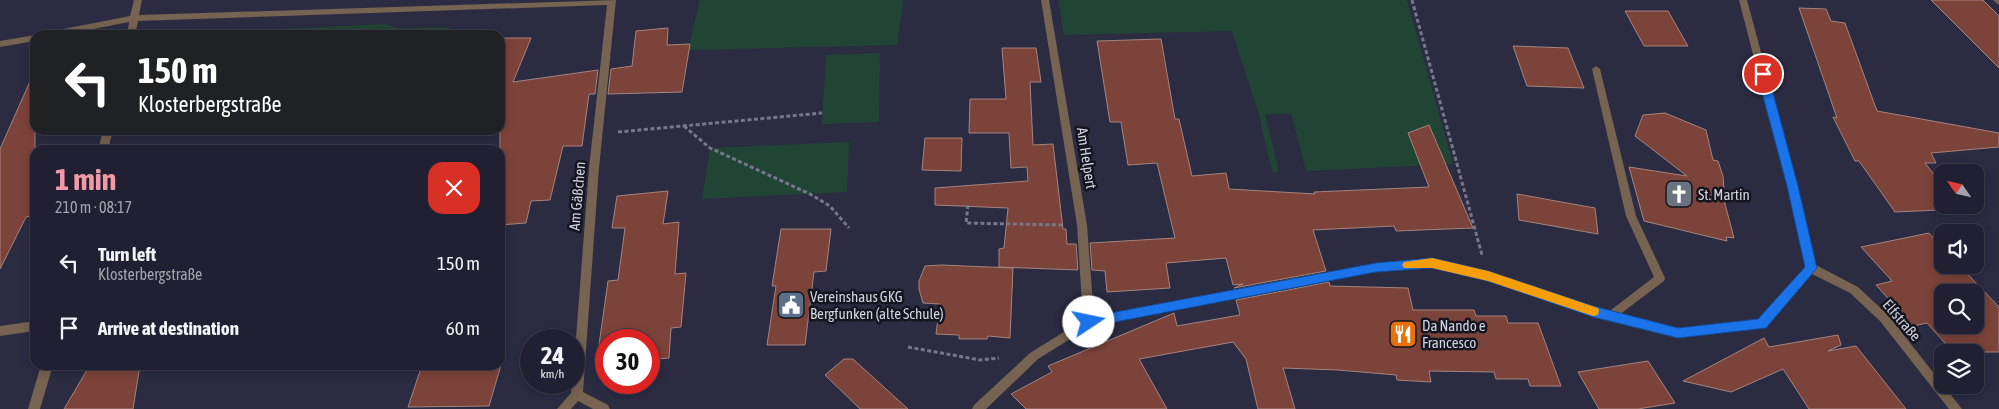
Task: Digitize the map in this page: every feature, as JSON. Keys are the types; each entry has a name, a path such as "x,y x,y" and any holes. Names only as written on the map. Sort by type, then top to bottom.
{"street":[{"path":"133,30 138,0"},
{"name":"Am Helpert","path":"1046,0 1082,225 1089,322"},
{"path":"978,409 1034,356 1089,322 1376,267 1432,263 1488,276 1564,302 1678,333 1762,324 1811,268 1790,177 1743,0"},
{"path":"74,30 136,18 612,1"},
{"name":"Am Gäßchen","path":"577,395 598,133 612,1"},
{"path":"0,44 30,39"},
{"path":"1596,69 1631,216 1660,278 1611,316"},
{"name":"Elfstraße","path":"1811,268 1854,290 1878,313 1956,409"},
{"path":"0,331 30,327"},
{"path":"34,409 46,370"},
{"path":"563,409 577,395 604,409"}],"path":[{"path":"1412,0 1488,276"},
{"path":"598,133 822,113"},
{"path":"684,126 710,148 830,206 849,228"},
{"path":"968,206 966,223 1082,225"},
{"path":"908,347 980,360 1034,356"}],"green space":[{"path":"700,0 903,0 897,45 688,50"},
{"path":"1058,0 1407,0 1453,164 1306,171 1291,113 1265,115 1279,172 1272,172 1259,115 1232,31 1064,35"},
{"path":"384,24 398,28 449,27 448,30 281,30"},
{"path":"880,53 879,122 822,124 826,55"},
{"path":"849,142 847,192 702,199 710,148"}],"building":[{"path":"1931,0 1983,0 1999,16 1999,68"},
{"path":"1799,8 1826,9 1831,21 1845,23 1877,111 1999,133 1999,147 1931,153 1936,163 1925,163 1934,175 1934,210 1895,212 1859,161 1855,161 1833,117 1837,118"},
{"path":"1625,11 1668,11 1688,46 1644,46"},
{"path":"668,28 667,45 690,44 682,92 608,94 611,69 632,66 636,31"},
{"path":"505,38 531,38 513,82 598,70 595,94 589,94 582,146 563,146 550,200 531,201 526,223 505,225 505,145 500,145 500,135 505,135"},
{"path":"1161,39 1175,119 1179,119 1192,176 1226,173 1229,189 1315,194 1314,192 1429,187 1408,133 1429,125 1473,228 1396,231 1394,226 1313,230 1326,271 1234,288 1243,284 1233,285 1226,258 1166,263 1170,288 1107,292 1105,271 1092,270 1090,243 1175,238 1157,163 1128,165 1121,122 1110,122 1097,41"},
{"path":"1513,46 1568,48 1584,88 1527,86"},
{"path":"1002,48 1036,48 1041,82 1030,82 1033,145 1053,144 1063,229 1066,229 1067,244 1076,244 1078,270 999,267 999,249 1004,248 1008,208 935,205 935,188 1028,181 1027,167 1011,168 1009,133 969,133 970,99 1006,99"},
{"path":"30,81 30,135 35,135 35,145 30,145 30,216 26,217 0,269 0,149"},
{"name":"St. Martin","path":"1665,113 1706,130 1713,160 1718,161 1723,176 1725,204 1734,238 1726,237 1727,241 1644,221 1629,167 1687,176 1635,136 1643,115"},
{"path":"925,138 962,138 961,171 922,170"},
{"path":"668,191 663,224 679,222 675,274 686,273 681,327 671,328 669,358 660,359 660,329 601,329 608,281 618,280 625,228 612,228 617,196"},
{"path":"1517,194 1595,208 1598,234 1519,220"},
{"path":"781,229 831,229 826,271 814,272 805,345 767,345 776,286 772,286"},
{"path":"1929,233 1934,239 1934,274 1968,274 1977,284 1934,284 1934,331 1927,323 1913,326 1876,285 1892,281 1861,247"},
{"path":"925,266 1013,268 1010,338 988,336 987,339 959,339 959,335 936,334 940,304 923,303 919,281"},
{"path":"1329,282 1330,286 1408,288 1413,310 1474,310 1476,316 1506,316 1508,323 1538,323 1561,386 1530,386 1528,379 1496,379 1494,372 1429,371 1431,382 1397,380 1396,375 1283,368 1295,409 1258,409 1246,359 1233,342 1139,359 1167,409 1026,409 1011,394 1052,372 1048,366 1174,313 1177,326 1240,315 1236,300"},
{"path":"1984,291 1999,307 1999,352 1984,352 1984,344 1946,344 1937,334 1984,334"},
{"path":"1838,335 1841,345 1828,351 1856,346 1906,409 1809,409 1783,369 1731,392 1683,381 1764,338 1769,347"},
{"path":"844,359 853,359 908,409 860,409 825,375"},
{"path":"1648,361 1675,403 1638,409 1599,409 1578,372"},
{"path":"87,370 139,370 133,409 64,409"},
{"path":"420,370 500,370 489,406 408,407"}],"slow traffic":[{"path":"1408,265 1432,263 1488,276 1593,311"}],"place":[{"name":"St. Martin","path":"1679,194"},
{"name":"Vereinshaus GKG Bergfunken (alte Schule)","path":"791,305"},
{"name":"Da Nando e Francesco","path":"1403,334"}],"route":[{"path":"1089,322 1376,267 1432,263 1488,276 1593,311 1678,333 1762,324 1811,268 1763,74"}]}
